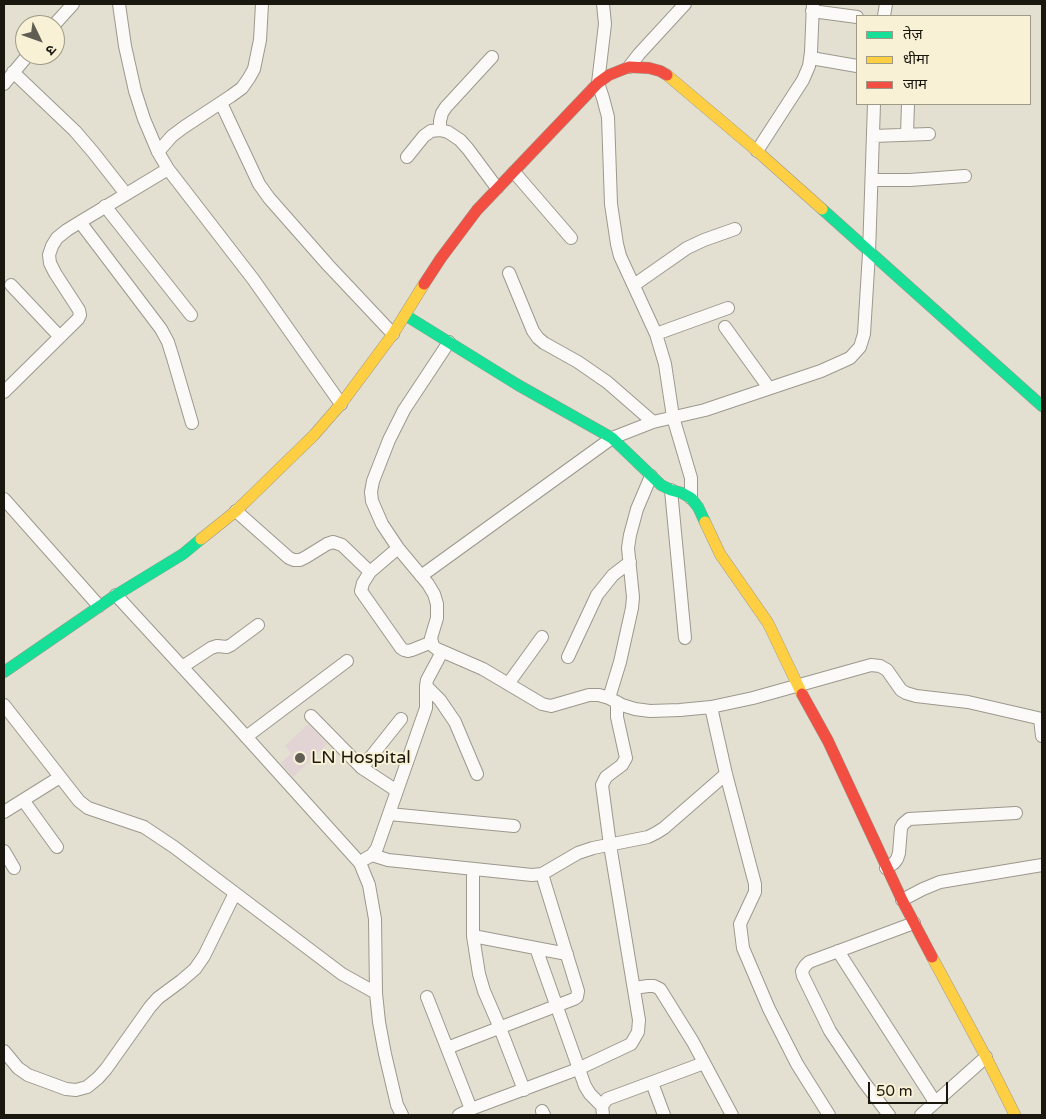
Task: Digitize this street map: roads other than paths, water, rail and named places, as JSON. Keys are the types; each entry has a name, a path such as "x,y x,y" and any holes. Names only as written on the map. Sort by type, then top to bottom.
{"street":[{"path":"63,15 73,4"},
{"path":"119,4 125,46 135,91 158,152 168,169 253,279 341,404"},
{"path":"158,152 172,136 242,88 250,78 254,69 260,40 262,4"},
{"path":"603,4 605,24 598,83 604,98 608,117 616,244 656,334 665,364 673,417 691,478 690,498"},
{"path":"629,67 685,4"},
{"path":"757,151 803,80 809,66 813,7 856,17"},
{"path":"440,130 442,113 492,57"},
{"path":"811,58 856,66"},
{"path":"4,84 19,65"},
{"path":"4,672 99,606 183,554 236,511 275,474 314,435 341,404 393,334 441,258 476,210 598,83 610,75 629,67 641,66 660,71 670,77 757,151 1042,406"},
{"path":"13,72 75,131 126,194"},
{"path":"221,103 259,184 268,198 393,334"},
{"path":"421,576 612,438 653,422 705,410 821,371 850,358 860,347 864,334 874,105"},
{"path":"907,134 908,105"},
{"path":"407,157 424,136 431,131 440,130 448,132 460,140 468,149 497,188"},
{"path":"873,136 929,134"},
{"path":"4,392 80,315 79,310 50,263 49,255 57,238 105,206 168,169"},
{"path":"514,172 571,238"},
{"path":"872,180 910,180 965,176"},
{"path":"105,206 190,315"},
{"path":"80,222 161,329 168,342 192,423"},
{"path":"634,285 687,248 735,229"},
{"path":"509,273 533,331 538,338 607,382 653,422"},
{"path":"11,285 60,337"},
{"path":"656,334 728,308"},
{"path":"405,315 518,385 612,438 661,485 682,493 690,498 698,507 720,554 768,623 782,648 798,686 828,741 886,868 1015,1115"},
{"path":"725,327 769,388"},
{"path":"448,342 404,410 389,440 373,481 371,492 372,501 382,524 434,594 437,604 437,618 431,638 433,646 442,652 483,670 542,704 551,706 589,695 599,695 636,709 650,711 711,707 753,698 871,665 880,666 887,670 901,690 906,693 916,696 968,702 1041,719 1042,736"},
{"path":"459,1115 578,1069 631,1044 638,1032 639,1020 602,785 606,777 622,765 626,758 613,700 632,608 633,596 628,548 630,535 651,476"},
{"path":"671,490 685,638"},
{"path":"4,499 99,606"},
{"path":"236,511 288,558 300,560 326,544 333,542 342,545 370,572"},
{"path":"398,548 370,572 361,587 362,595 401,648 408,651 432,642"},
{"path":"568,657 597,595 613,574 630,562"},
{"path":"116,595 360,863 369,885 375,919 376,993 385,1054 397,1105 402,1115"},
{"path":"182,667 211,648 231,645 258,625"},
{"path":"508,684 542,637"},
{"path":"360,863 372,855 377,848 426,708 427,680 442,652"},
{"path":"246,737 347,661"},
{"path":"426,686 440,700 455,722 477,774"},
{"path":"4,705 60,777 88,808 144,827 174,847 342,974 376,993"},
{"path":"711,707 726,774 755,884 755,892 740,924 743,948 769,1009 793,1056 829,1115"},
{"path":"311,716 362,768 396,791"},
{"path":"362,768 401,719"},
{"path":"372,855 388,860 532,875 542,874 578,853 593,848 648,837 656,833 726,774"},
{"path":"4,812 60,777"},
{"path":"22,800 57,847"},
{"path":"886,868 897,859 901,828 909,819 1016,813"},
{"path":"389,814 514,826"},
{"path":"4,851 14,868"},
{"path":"902,900 940,882 1042,865"},
{"path":"473,869 473,936 479,974 524,1090"},
{"path":"447,1048 574,999 578,994 542,874"},
{"path":"4,1051 18,1068 28,1075 66,1089 76,1090 87,1086 106,1069 158,998 195,969 204,956 235,893"},
{"path":"889,1115 830,1031 802,971 809,962 914,923"},
{"path":"473,936 567,954"},
{"path":"536,948 578,1069 585,1086 602,1111"},
{"path":"838,951 935,1102"},
{"path":"634,988 654,986 660,989 693,1042 732,1115"},
{"path":"427,997 472,1109"},
{"path":"924,1114 986,1057"},
{"path":"602,1111 607,1099 704,1064"},
{"path":"652,1083 664,1115"}],"place":[{"name":"LN Hospital","path":"300,758"}]}
